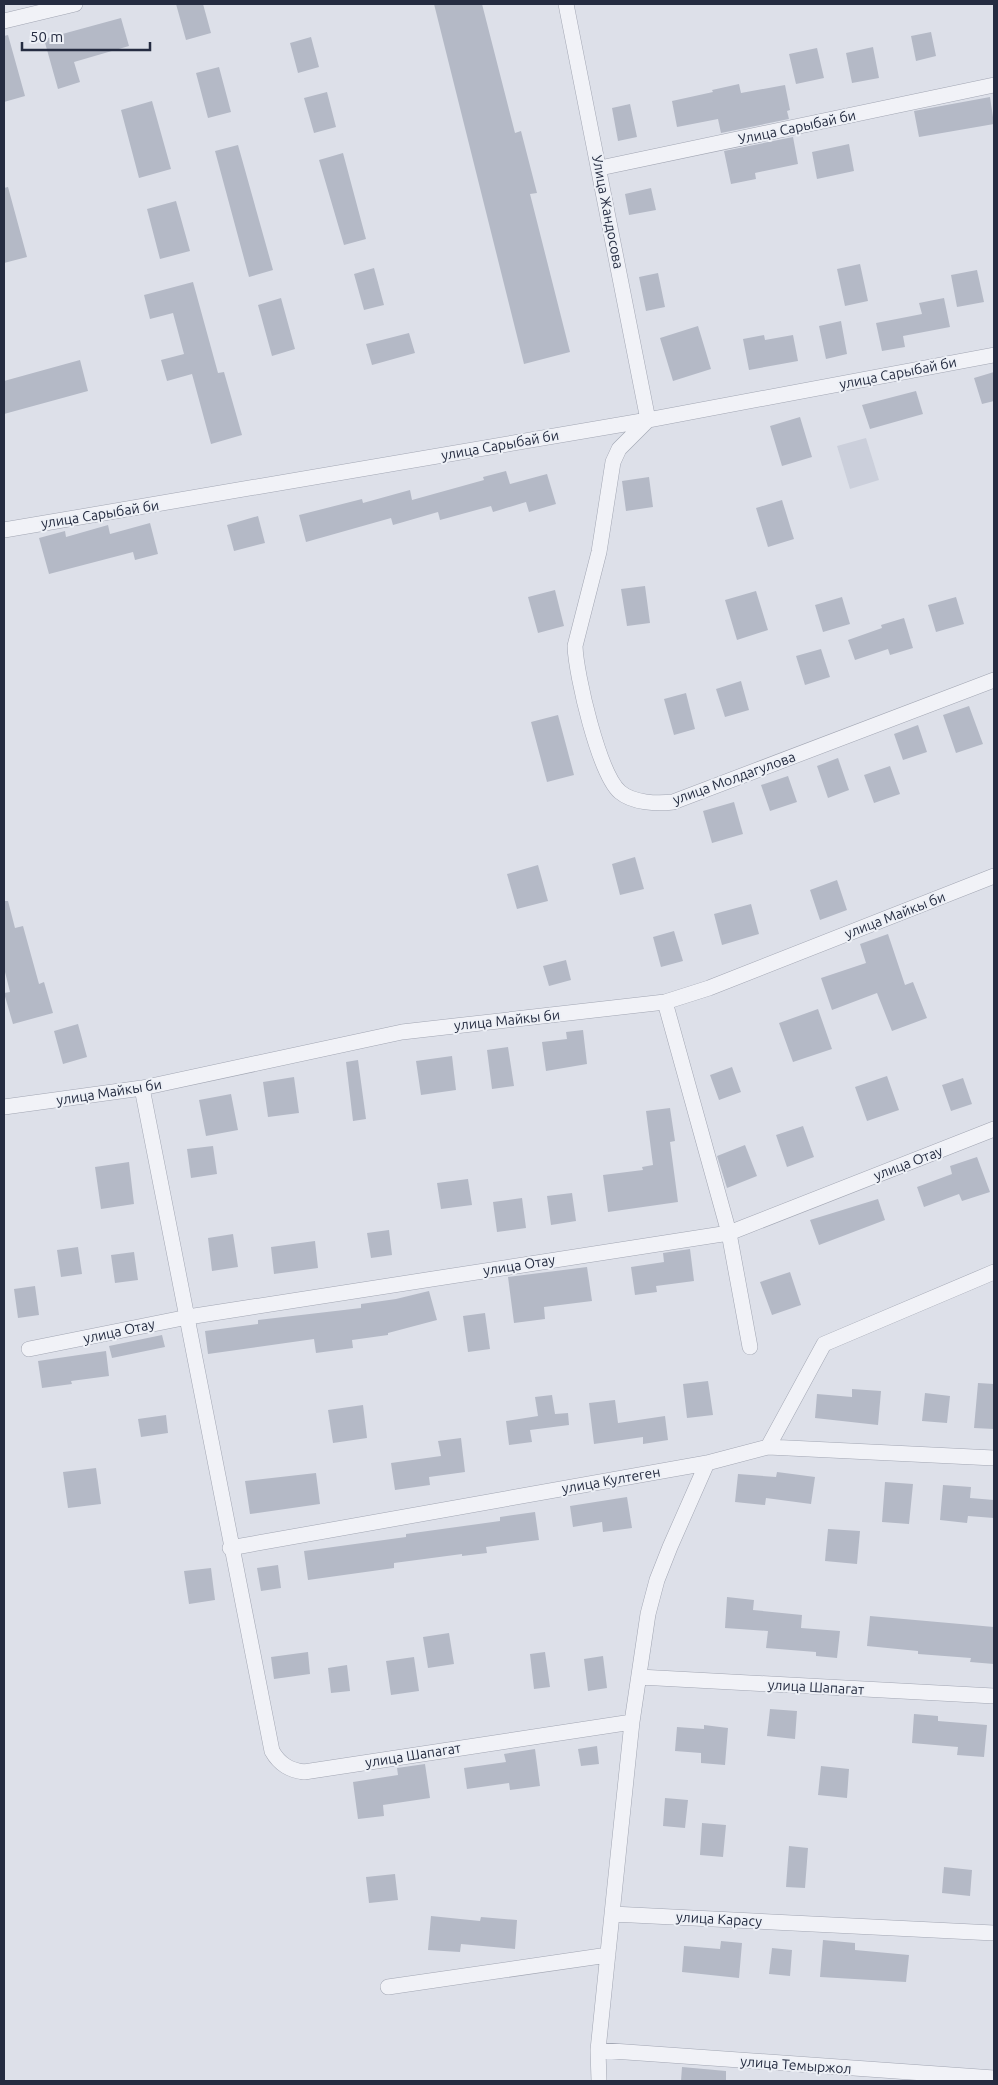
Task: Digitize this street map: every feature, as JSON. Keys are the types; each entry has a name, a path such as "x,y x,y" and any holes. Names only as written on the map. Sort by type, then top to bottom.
{"street":[{"path":"4,21 75,4"},
{"name":"Улица Жандосова","path":"566,4 600,168 648,420"},
{"name":"Улица Сарыбай би","path":"600,168 994,85"},
{"name":"улица Сарыбай би","path":"4,530 648,420 994,355"},
{"name":"улица Молдагулова","path":"648,420 619,449 613,462 599,552 575,646 576,660 592,733 614,786 621,793 628,797 658,804 673,802 994,680"},
{"name":"улица Майкы би","path":"4,1107 142,1088 402,1032 664,1002 709,988 994,876"},
{"path":"664,1002 729,1233 750,1347"},
{"path":"142,1088 188,1316 230,1548"},
{"name":"улица Отау","path":"29,1349 188,1316 729,1233 994,1129"},
{"path":"768,1447 824,1344 994,1272"},
{"name":"улица Култеген","path":"230,1548 707,1463 768,1447 994,1458"},
{"path":"599,2081 598,2050 632,1722 648,1614 657,1580 707,1463"},
{"name":"улица Шапагат","path":"230,1548 272,1752 277,1760 293,1770 304,1772 632,1722"},
{"name":"улица Шапагат","path":"639,1677 994,1696"},
{"name":"улица Карасу","path":"612,1914 994,1933"},
{"path":"388,1987 608,1955"},
{"name":"улица Темыржол","path":"598,2050 994,2078"}],"shaded area":[{"path":"866,438 879,480 850,489 837,446"}],"building":[{"path":"176,4 203,4 211,33 186,40"},
{"path":"434,4 482,4 515,133 521,131 537,193 530,194 570,352 524,364"},
{"path":"121,18 129,46 74,62 80,82 58,89 44,39"},
{"path":"931,32 936,56 916,61 911,36"},
{"path":"8,35 25,96 4,102 4,36"},
{"path":"311,37 319,67 298,73 290,43"},
{"path":"873,47 879,78 852,83 846,53"},
{"path":"817,48 824,78 796,84 789,54"},
{"path":"219,67 231,112 208,118 196,73"},
{"path":"739,84 741,93 785,85 790,110 787,111 789,119 721,133 718,119 677,127 672,101"},
{"path":"327,92 336,127 314,133 304,98"},
{"path":"990,97 994,124 919,137 914,111"},
{"path":"152,101 171,169 139,178 121,110"},
{"path":"630,104 637,137 618,141 612,108"},
{"path":"793,137 798,164 755,173 756,179 731,184 724,151"},
{"path":"849,144 854,171 817,179 812,152"},
{"path":"238,145 273,270 249,277 215,151"},
{"path":"343,153 366,239 344,245 319,160"},
{"path":"8,187 27,257 4,263 4,188"},
{"path":"651,188 656,210 629,215 625,194"},
{"path":"176,201 190,251 160,259 147,209"},
{"path":"860,264 868,301 845,306 837,269"},
{"path":"374,268 384,305 364,310 354,274"},
{"path":"977,270 984,302 957,307 951,275"},
{"path":"658,273 665,307 646,311 639,277"},
{"path":"193,282 218,373 224,372 242,435 211,444 192,374 167,381 161,360 184,354 173,313 150,319 144,295"},
{"path":"281,298 295,349 272,356 258,305"},
{"path":"944,298 950,327 903,336 905,347 882,351 876,323 922,314 919,303"},
{"path":"841,321 847,354 826,359 819,326"},
{"path":"698,326 711,369 673,381 660,338"},
{"path":"409,333 415,353 372,365 366,344"},
{"path":"764,335 765,340 793,335 798,361 749,370 743,339"},
{"path":"80,360 88,391 4,414 4,381"},
{"path":"994,372 994,401 982,404 974,378"},
{"path":"916,391 923,414 870,429 862,405"},
{"path":"800,417 812,457 782,466 770,426"},
{"path":"506,471 510,484 547,474 556,504 529,512 526,502 493,512 491,506 440,520 438,512 393,525 391,518 306,542 299,515 362,499 363,503 410,490 412,500 484,480 483,477"},
{"path":"649,477 653,507 626,511 622,481"},
{"path":"782,500 794,539 768,547 756,508"},
{"path":"258,516 265,543 234,551 227,525"},
{"path":"150,523 158,554 135,560 133,552 49,574 39,538 65,531 66,537 108,525 110,534"},
{"path":"645,586 650,623 627,626 621,589"},
{"path":"555,590 564,626 538,633 528,597"},
{"path":"756,591 768,630 737,640 725,600"},
{"path":"842,597 850,624 823,632 815,605"},
{"path":"956,597 964,624 936,632 928,605"},
{"path":"904,618 913,648 890,655 888,649 855,660 848,640 882,628 881,625"},
{"path":"821,649 830,677 805,685 796,656"},
{"path":"741,681 749,710 725,717 716,689"},
{"path":"686,693 695,729 674,735 664,699"},
{"path":"969,706 983,744 956,753 943,715"},
{"path":"558,715 574,775 547,782 531,722"},
{"path":"918,725 927,752 903,760 894,734"},
{"path":"838,758 849,790 828,798 817,766"},
{"path":"890,766 900,794 874,803 864,775"},
{"path":"788,776 797,802 770,811 761,785"},
{"path":"734,802 743,834 712,843 703,811"},
{"path":"635,857 644,889 620,895 612,864"},
{"path":"538,865 548,901 517,909 507,874"},
{"path":"837,880 847,910 820,920 810,890"},
{"path":"4,901 8,901 15,928 23,926 39,984 44,982 53,1013 13,1024 4,993 10,992 4,968"},
{"path":"751,904 759,934 722,945 714,914"},
{"path":"674,931 683,961 661,967 653,937"},
{"path":"888,934 905,985 913,982 927,1018 892,1031 877,993 832,1010 821,978 866,963 860,944"},
{"path":"566,960 571,980 549,986 543,966"},
{"path":"818,1009 832,1049 793,1062 779,1023"},
{"path":"78,1024 87,1057 63,1064 54,1031"},
{"path":"583,1030 587,1064 546,1071 542,1042 567,1039 566,1032"},
{"path":"508,1047 514,1086 492,1089 487,1050"},
{"path":"452,1056 456,1090 421,1095 416,1061"},
{"path":"358,1060 366,1119 353,1121 346,1062"},
{"path":"732,1067 741,1092 719,1100 710,1075"},
{"path":"887,1076 899,1110 867,1121 855,1087"},
{"path":"294,1077 299,1113 268,1117 263,1082"},
{"path":"963,1078 972,1104 951,1111 942,1085"},
{"path":"231,1094 238,1130 206,1136 199,1100"},
{"path":"670,1108 675,1141 670,1142 678,1202 608,1212 603,1175 643,1170 642,1167 653,1165 646,1111"},
{"path":"803,1126 814,1157 787,1167 776,1135"},
{"path":"745,1145 757,1176 727,1188 717,1156"},
{"path":"213,1146 217,1174 191,1178 187,1149"},
{"path":"977,1157 990,1192 962,1201 959,1194 924,1207 917,1187 952,1174 950,1166"},
{"path":"129,1162 134,1204 101,1209 95,1167"},
{"path":"468,1179 472,1205 441,1209 437,1183"},
{"path":"572,1193 576,1221 551,1225 547,1196"},
{"path":"522,1198 526,1228 497,1232 493,1202"},
{"path":"878,1199 885,1220 819,1245 810,1220"},
{"path":"389,1230 392,1255 371,1258 367,1233"},
{"path":"233,1234 238,1267 212,1271 208,1238"},
{"path":"315,1241 318,1268 274,1274 271,1247"},
{"path":"78,1247 82,1274 61,1277 57,1250"},
{"path":"690,1249 694,1281 656,1286 657,1292 635,1295 631,1267 664,1262 663,1253"},
{"path":"134,1252 138,1280 115,1283 111,1255"},
{"path":"587,1267 592,1301 544,1307 545,1319 514,1323 508,1277"},
{"path":"790,1272 801,1305 772,1315 760,1282"},
{"path":"35,1286 39,1315 18,1318 14,1289"},
{"path":"429,1291 437,1320 388,1333 388,1335 352,1340 353,1348 316,1353 314,1339 208,1354 205,1331 258,1324 258,1320 361,1308 361,1304 396,1299"},
{"path":"485,1313 490,1349 468,1352 463,1316"},
{"path":"162,1335 165,1347 112,1358 109,1346"},
{"path":"106,1351 109,1376 71,1381 72,1384 42,1388 38,1361"},
{"path":"708,1381 713,1415 687,1418 683,1384"},
{"path":"978,1383 994,1384 994,1429 974,1428"},
{"path":"852,1389 881,1391 878,1425 815,1418 817,1394 852,1397"},
{"path":"925,1393 950,1396 947,1423 922,1421"},
{"path":"552,1395 555,1414 568,1413 569,1425 530,1430 532,1442 509,1445 506,1421 538,1416 535,1397"},
{"path":"615,1400 618,1423 665,1416 668,1440 643,1444 643,1437 594,1444 589,1403"},
{"path":"363,1405 367,1438 333,1443 328,1410"},
{"path":"166,1415 168,1433 141,1437 138,1419"},
{"path":"461,1438 465,1472 429,1477 430,1485 395,1490 391,1463 441,1456 438,1441"},
{"path":"96,1468 101,1504 68,1508 63,1472"},
{"path":"777,1472 815,1477 811,1504 766,1498 765,1505 735,1502 738,1474 776,1477"},
{"path":"316,1473 320,1504 250,1514 245,1481"},
{"path":"885,1482 913,1484 909,1524 882,1522"},
{"path":"943,1485 971,1487 970,1498 994,1500 994,1518 968,1516 967,1523 940,1520"},
{"path":"627,1497 632,1528 603,1532 602,1522 573,1527 570,1506"},
{"path":"535,1512 539,1540 486,1547 487,1553 462,1556 462,1554 394,1563 394,1568 308,1580 304,1551 406,1537 406,1534 500,1521 500,1517"},
{"path":"828,1529 860,1531 857,1564 825,1561"},
{"path":"278,1565 281,1588 261,1591 257,1568"},
{"path":"211,1568 215,1600 189,1604 184,1571"},
{"path":"727,1597 754,1600 753,1610 802,1615 801,1628 840,1631 837,1658 816,1656 816,1652 766,1648 768,1631 725,1628"},
{"path":"870,1616 994,1627 994,1664 970,1662 971,1658 918,1654 918,1651 867,1646"},
{"path":"449,1633 454,1664 428,1668 423,1637"},
{"path":"308,1652 310,1674 274,1679 271,1657"},
{"path":"545,1652 550,1687 534,1689 530,1654"},
{"path":"603,1656 607,1688 588,1691 584,1659"},
{"path":"414,1657 419,1691 391,1695 386,1661"},
{"path":"347,1665 350,1691 331,1693 328,1668"},
{"path":"770,1709 797,1711 795,1739 767,1736"},
{"path":"914,1714 938,1716 938,1721 987,1725 984,1757 957,1755 958,1747 912,1743"},
{"path":"704,1725 728,1728 725,1765 701,1763 701,1753 675,1751 677,1727 704,1729"},
{"path":"597,1746 599,1764 581,1766 578,1749"},
{"path":"535,1749 540,1786 510,1790 509,1783 467,1789 464,1768 506,1762 504,1754"},
{"path":"425,1764 430,1798 383,1805 384,1816 358,1819 353,1782 398,1775 397,1768"},
{"path":"821,1766 849,1769 847,1798 818,1795"},
{"path":"665,1798 688,1800 685,1828 663,1826"},
{"path":"702,1823 726,1825 723,1857 700,1855"},
{"path":"789,1846 808,1848 805,1888 786,1887"},
{"path":"944,1867 972,1870 970,1896 942,1893"},
{"path":"395,1874 398,1900 369,1903 366,1877"},
{"path":"431,1916 480,1921 481,1917 517,1920 515,1949 461,1944 460,1952 428,1950"},
{"path":"823,1940 855,1943 855,1950 909,1955 906,1982 820,1977"},
{"path":"721,1941 742,1943 739,1978 682,1972 684,1946 720,1949"},
{"path":"772,1948 792,1950 790,1976 769,1974"},
{"path":"682,2067 726,2071 726,2081 681,2081"}]}
